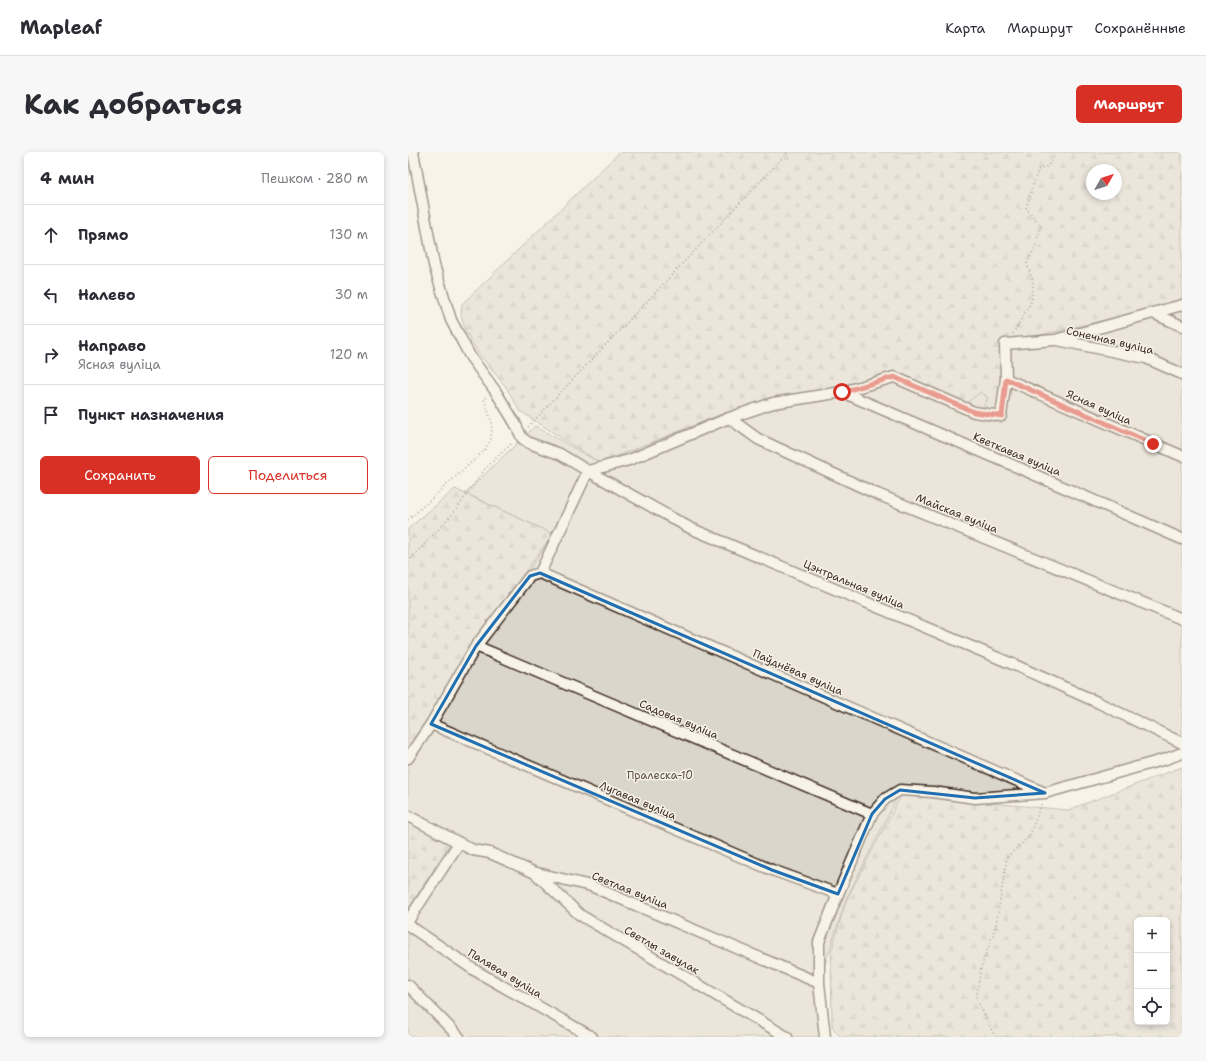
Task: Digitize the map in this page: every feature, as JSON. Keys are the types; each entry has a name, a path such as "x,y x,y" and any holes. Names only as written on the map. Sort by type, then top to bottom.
{"street":[{"path":"413,152 434,265 451,320 470,356 496,392 515,423 521,437"},
{"path":"408,758 431,724 476,646 530,576 540,573 588,471 629,460 729,418 773,403 842,392 894,377 974,412 1002,416 1006,379 1005,344 1055,340 1182,305"},
{"path":"1153,313 1182,326"},
{"name":"Сонечная вуліца","path":"1055,340 1146,358 1182,374"},
{"name":"Ясная вуліца","path":"1006,379 1182,456"},
{"name":"Кветкавая вуліца","path":"842,392 1182,540"},
{"name":"Майская вуліца","path":"729,418 758,439 877,494 1182,619"},
{"name":"Цэнтральная вуліца","path":"521,437 529,442 560,454 690,528 1010,663 1097,702 1182,743"},
{"name":"Паўднёвая вуліца","path":"540,573 1045,793"},
{"name":"Садовая вуліца","path":"476,646 872,814"},
{"name":"Лугавая вуліца","path":"431,724 772,870 838,894"},
{"path":"825,1037 819,983 819,942 872,814 885,799 900,790 933,792 975,798 1045,793 1166,759 1182,753"},
{"name":"Светлая вуліца","path":"408,816 473,850 490,852 533,872 591,886 819,983"},
{"path":"408,921 459,843"},
{"name":"Светлы завулак","path":"533,872 580,915 787,1037"},
{"name":"Палявая вуліца","path":"408,925 476,971 592,1037"},
{"path":"408,985 459,1037"}],"path":[{"path":"408,562 455,511 485,469 521,437 788,152"},
{"path":"1007,344 1032,300 1033,281 1026,264 1035,247 1040,226 1026,208 1038,170 1048,166 1056,152"},
{"path":"408,520 484,451 491,439 492,423 484,399 496,392"},
{"path":"995,1037 976,998 981,968 996,926 1007,857 1029,838 1045,793"}],"highlighted area":[{"path":"540,573 1045,793 975,798 900,790 885,799 872,814 838,894 772,870 431,724 476,646 530,576"}],"green space":[{"path":"620,152 1182,152 1182,302 1006,343 1000,411 982,410 988,398 981,392 965,404 879,377 724,413 600,463 520,411 506,387 478,353 465,330 461,315 462,304"},
{"name":"Пралеска-10","path":"1182,302 1182,757 1049,796 899,794 846,899 819,983 823,1037 408,1037 408,751 553,534 465,493 535,426 600,463 724,413 879,377 981,392 988,398 982,410 1000,411 1005,343"},
{"path":"455,489 553,534 472,644 408,752 408,529"},
{"path":"1182,767 1182,1037 840,1037 832,1026 831,952 846,901 901,795 1068,810"},
{"path":"408,820 451,842 408,910"}],"route":[{"path":"842,392 894,377 974,412 1002,416 1006,379 1153,444"}]}
